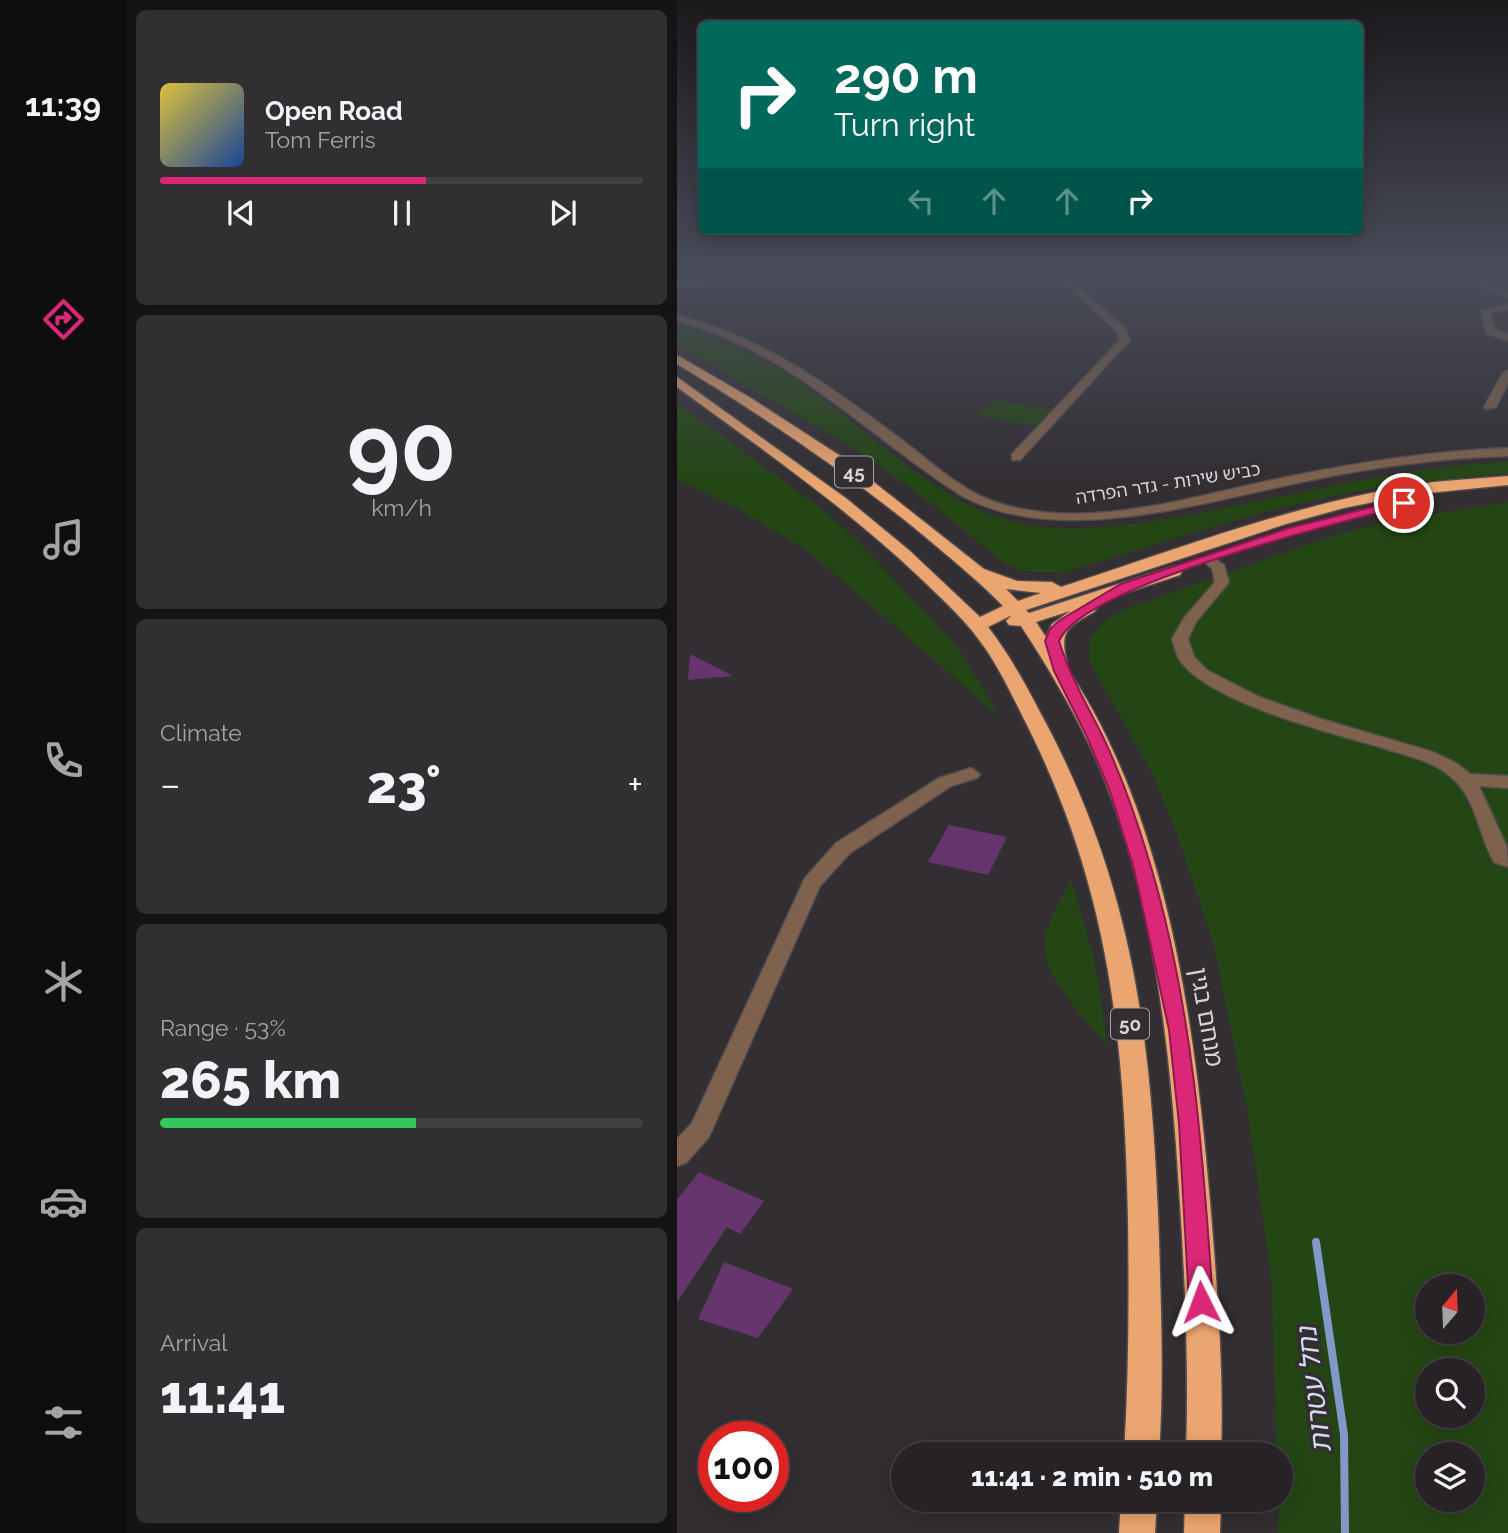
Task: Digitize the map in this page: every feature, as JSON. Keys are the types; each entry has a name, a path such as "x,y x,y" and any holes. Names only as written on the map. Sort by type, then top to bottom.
{"highway":[{"name":"45","path":"677,359 861,477 961,558 1019,614"},
{"name":"45","path":"677,381 850,507 915,564 978,625"},
{"path":"978,625 1124,579 1280,521 1365,498 1443,485 1508,480"},
{"path":"961,558 997,582 1024,588 1124,579 1209,559 1294,531 1388,505 1508,490"},
{"path":"1061,671 1052,641 1057,629 1124,579"},
{"name":"מנחם בגין","path":"1019,614 1061,671 1095,737 1118,791 1143,869 1179,1030 1190,1124 1200,1274 1204,1442"},
{"name":"50","path":"978,625 1006,664 1074,802 1116,940 1132,1033 1140,1125 1144,1287 1143,1442"},
{"path":"1137,1533 1138,1512"},
{"path":"1202,1533 1203,1512"}],"street":[{"name":"כביש שירות - גדר הפרדה","path":"746,343 787,363 955,486 987,503 1014,511 1088,517 1187,501 1388,461 1432,455 1508,452"},
{"path":"1016,457 1123,343"},
{"path":"1490,407 1508,373"},
{"path":"1209,559 1219,568 1222,582 1189,621 1180,639 1187,660 1204,674 1239,694 1292,715 1442,762 1466,780 1488,823 1501,857 1508,860"},
{"path":"677,1155 701,1130 812,883 843,848 945,782 971,774"},
{"path":"1466,780 1508,782"}],"green space":[{"path":"677,343 722,343 768,363 819,396 906,465 952,496 1005,520 1035,526 1095,528 1157,521 1425,469 1508,462 1508,474 1422,482 1337,495 1253,515 1061,573 1021,571 1004,563 927,500 863,454 677,345"},
{"path":"996,400 1053,410 1036,426 977,415"},
{"path":"677,403 827,513 859,542 958,648 1000,717 809,552 737,508 677,479"},
{"path":"1508,502 1508,1533 1278,1533 1279,1512 1293,1512 1293,1442 1277,1442 1271,1277 1248,1113 1214,945 1178,837 1153,775 1090,662 1089,639 1100,625 1123,610 1338,534 1400,519"},
{"path":"1071,879 1094,958 1108,1046 1068,999 1046,958 1048,928"}],"building":[{"path":"690,654 733,676 688,680"},
{"path":"949,825 1007,837 988,875 928,862"},
{"path":"699,1172 764,1201 740,1234 727,1227 677,1302 677,1200"},
{"path":"724,1262 793,1289 758,1338 698,1319"}],"waterway":[{"name":"נחל עטרות","path":"1316,1242 1344,1435 1345,1533"}],"route":[{"path":"1201,1302 1190,1124 1179,1030 1159,937 1143,869 1118,791 1095,737 1061,671 1052,641 1057,629 1064,622 1126,587 1294,531 1355,513 1404,503"}]}
